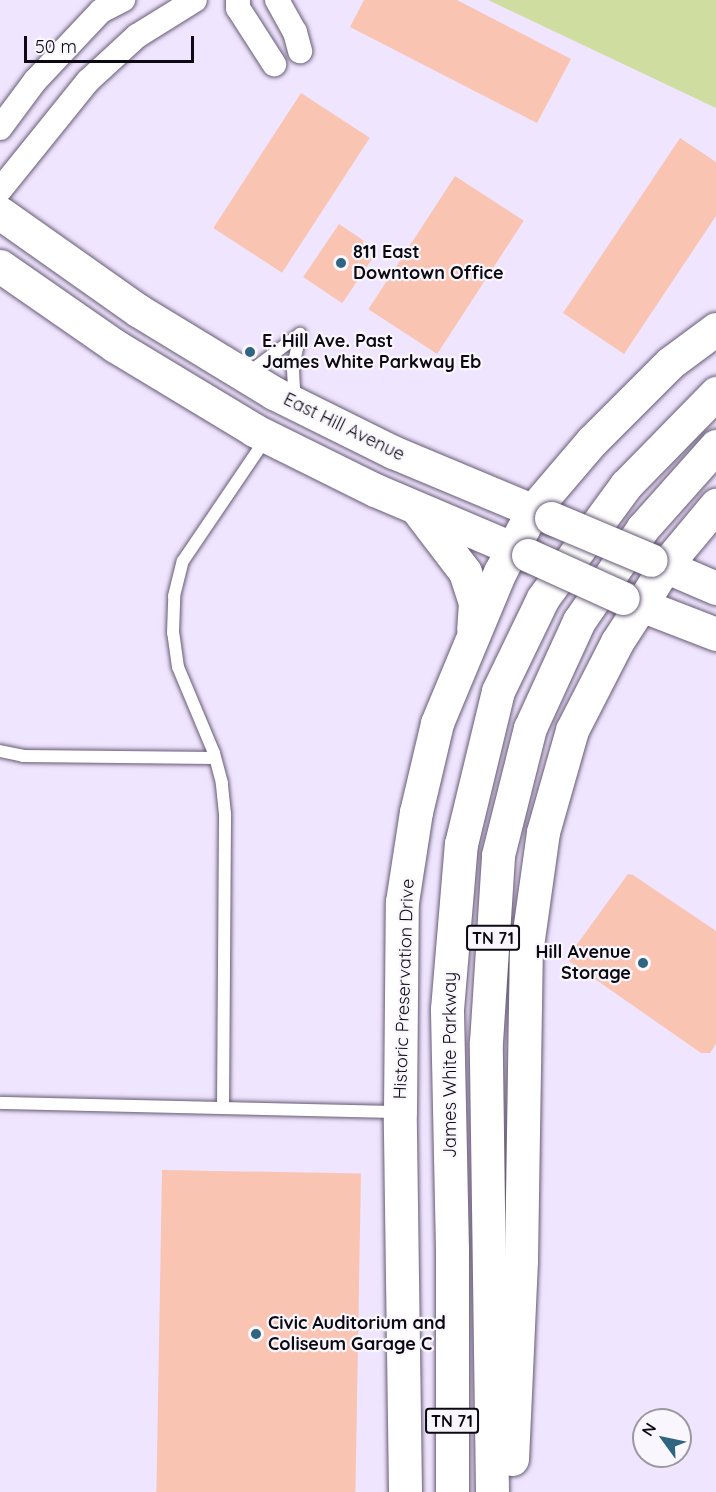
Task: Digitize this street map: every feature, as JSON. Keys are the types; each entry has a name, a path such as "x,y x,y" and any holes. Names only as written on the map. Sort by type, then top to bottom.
{"main road":[{"name":"East Hill Avenue","path":"0,213 139,311 243,376 302,407 393,452 716,588"},
{"path":"0,266 115,346 267,437 375,490 632,601 716,634"},
{"name":"Historic Preservation Drive","path":"405,1492 400,1112 402,902 412,834 437,723 473,633 542,514 592,441 670,363 716,329"},
{"name":"James White Parkway","path":"452,1492 452,1250 447,1009 461,844 466,822 498,691 543,598 626,484 716,393"},
{"name":"James White Parkway","path":"492,1492 486,1042 498,855 530,728 579,621 643,528 716,446"},
{"path":"498,1492 512,1462 521,1260 526,953 543,832 572,730 617,642 632,601 658,563 716,505"},
{"path":"414,506 465,572 475,603 473,633"}],"street":[{"path":"0,128 35,81 101,11 123,0"},
{"path":"0,190 88,81 137,36 195,0"},
{"path":"238,0 238,8 273,64"},
{"path":"258,39 283,10 300,51"}],"lane":[{"path":"243,376 265,363 300,334 293,367 294,382 302,407"},
{"path":"223,1108 225,814 222,783 215,758 178,667 173,633 174,596 183,561 267,437"},
{"path":"0,751 23,756 215,758"},
{"path":"0,1103 400,1112"}],"green space":[{"path":"488,0 716,0 716,108"}],"building":[{"path":"364,0 457,0 571,59 537,123 350,27"},
{"path":"301,93 370,138 282,273 213,228"},
{"path":"680,138 716,162 716,216 624,354 563,313"},
{"path":"455,176 524,221 437,354 368,309"},
{"name":"811 East Downtown Office","path":"339,224 378,250 342,303 303,277"},
{"name":"Hill Avenue Storage","path":"628,874 633,875 716,931 716,1044 710,1053 701,1053 569,961 570,954"},
{"name":"Civic Auditorium and Coliseum Garage C","path":"162,1170 361,1173 355,1492 156,1492"}],"place":[{"name":"811 East Downtown Office","path":"341,263"},
{"name":"E. Hill Ave. Past James White Parkway Eb","path":"250,352"},
{"name":"Hill Avenue Storage","path":"643,963"},
{"name":"Civic Auditorium and Coliseum Garage C","path":"256,1334"}]}
